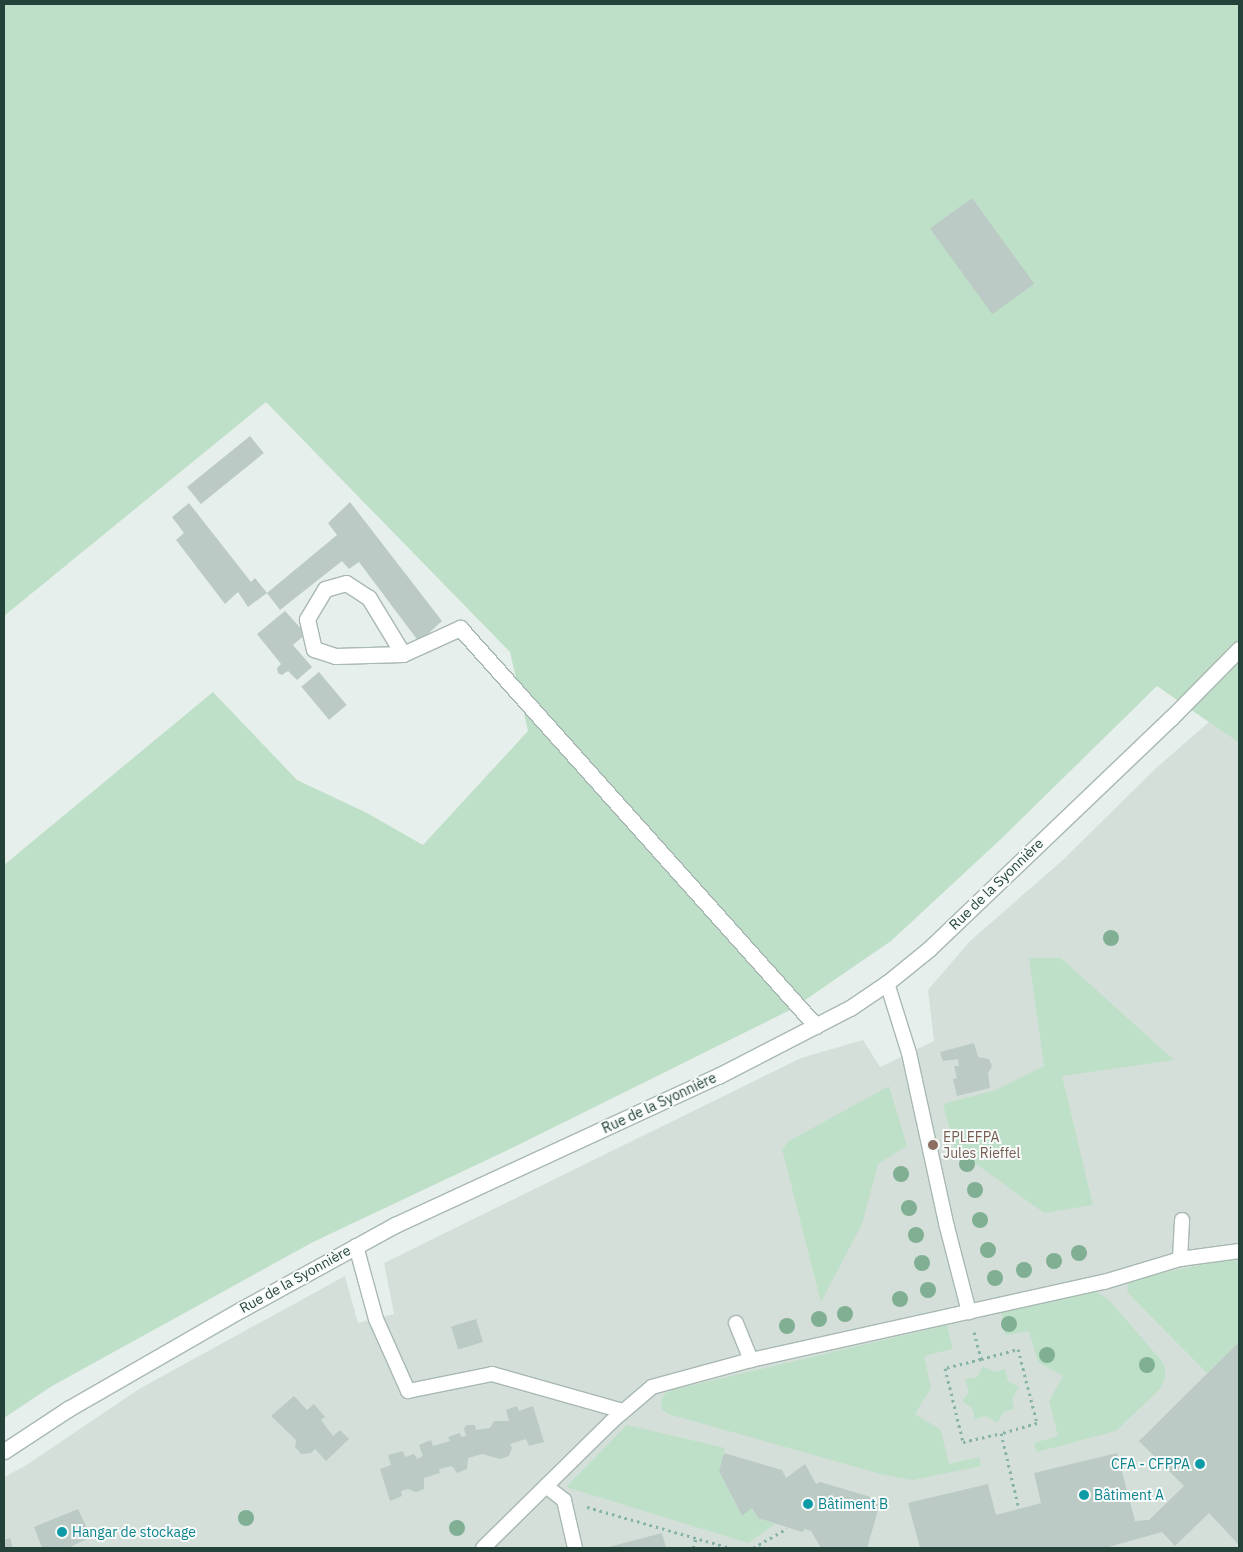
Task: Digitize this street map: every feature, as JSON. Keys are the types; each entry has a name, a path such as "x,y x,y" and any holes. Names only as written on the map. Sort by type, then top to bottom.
{"street":[{"path":"403,654 369,598 346,583 325,589 307,619 314,649 335,656 403,654 460,628 816,1026"},
{"name":"Rue de la Syonnière","path":"4,1451 68,1409 356,1246 404,1221 718,1076 850,1008 887,983 930,948 1171,718 1239,649"}],"lane":[{"path":"887,983 909,1053 947,1227 969,1312"},
{"path":"1180,1259 1182,1220"},
{"path":"356,1246 376,1319 408,1391 492,1374 623,1412"},
{"path":"483,1548 623,1412 652,1387 751,1360 1104,1282 1180,1259 1239,1251"},
{"path":"736,1324 751,1360"},
{"path":"546,1486 564,1500 575,1548"}],"path":[{"path":"969,1312 981,1359"},
{"path":"1018,1349 1037,1423 963,1442 944,1368 981,1359 1018,1349"},
{"path":"1001,1433 1019,1509"},
{"path":"564,1500 731,1548"},
{"path":"754,1548 787,1528"},
{"path":"693,1548 696,1538"}],"shaded area":[{"name":"EPLEFPA Jules Rieffel","path":"1209,722 1239,743 1239,1548 4,1548 4,1477 25,1466 139,1389 345,1276 358,1323 394,1314 384,1263 801,1058 863,1040 880,1067 934,1041 928,990 970,941 1064,859 1155,769"}],"green space":[{"path":"4,4 1239,4 1239,743 1157,686 1002,838 891,941 792,1009 514,1147 313,1242 52,1386 4,1418 4,865 213,692 297,780 367,813 423,845 528,731 510,652 266,402 4,616"},
{"path":"1029,958 1061,958 1174,1060 1062,1076 1093,1205 1044,1213 955,1149 943,1104 996,1090 1044,1066"},
{"path":"889,1086 907,1146 878,1164 862,1224 821,1302 782,1149 789,1141"},
{"path":"1228,1259 1239,1261 1239,1342 1207,1373 1127,1292 1129,1280"},
{"path":"1093,1290 1108,1299 1161,1360 1165,1367 1165,1377 1160,1389 1116,1431 1037,1452 1034,1443 1058,1436 1049,1401 1063,1376 1038,1362 1029,1331 1005,1335 1001,1312"},
{"path":"947,1325 953,1349 924,1356 931,1388 915,1414 941,1430 949,1464 979,1457 981,1466 913,1480 884,1475 668,1414 662,1409 661,1401 665,1393 672,1390"},
{"path":"983,1366 994,1372 1005,1369 1008,1381 1019,1387 1012,1399 1014,1409 1004,1412 997,1423 986,1416 975,1419 972,1408 962,1401 969,1392 965,1379 977,1377"},
{"path":"627,1425 725,1448 719,1471 741,1515 752,1508 758,1518 775,1524 748,1543 566,1487"}],"building":[{"path":"972,198 1034,284 992,314 930,229"},
{"path":"250,436 264,453 201,504 187,487"},
{"path":"350,502 442,621 419,642 359,562 349,569 342,561 280,610 267,593 337,535 328,523"},
{"path":"189,503 251,582 255,578 267,593 248,607 238,592 225,604 176,540 184,533 172,517"},
{"path":"285,611 306,634 293,645 312,667 297,680 288,671 282,675 278,673 277,668 281,664 257,634"},
{"path":"319,672 347,705 329,720 301,687"},
{"path":"974,1043 978,1057 989,1059 992,1066 988,1073 990,1088 957,1096 953,1079 957,1078 954,1066 959,1066 958,1059 943,1061 940,1052"},
{"path":"476,1319 483,1342 458,1350 451,1327"},
{"path":"1239,1342 1239,1545 1209,1513 1175,1546 1162,1532 1105,1548 920,1548 908,1503 988,1484 996,1515 1041,1503 1034,1473 1117,1453 1135,1521 1149,1520 1184,1486 1139,1441"},
{"path":"294,1396 307,1410 314,1404 325,1417 321,1420 333,1436 340,1430 349,1439 326,1461 315,1449 311,1453 301,1454 295,1447 296,1440 271,1416"},
{"path":"517,1406 519,1411 533,1406 544,1442 529,1446 526,1439 510,1444 512,1448 509,1456 500,1459 482,1454 468,1458 467,1469 457,1473 452,1466 439,1469 440,1473 424,1478 424,1489 416,1492 408,1489 401,1491 402,1496 390,1501 380,1469 391,1465 388,1455 403,1451 405,1457 414,1454 417,1459 423,1456 419,1445 431,1440 433,1446 450,1441 448,1437 460,1433 461,1437 466,1436 464,1428 467,1425 475,1425 476,1430 490,1428 494,1421 509,1421 506,1410"},
{"name":"Bâtiment B","path":"724,1453 782,1470 786,1478 805,1464 816,1484 820,1482 881,1500 867,1548 821,1548 811,1531 805,1529 802,1532 758,1518 752,1508 742,1516 719,1471"},
{"name":"Hangar de stockage","path":"78,1509 91,1537 68,1548 42,1548 34,1527"},
{"path":"662,1533 666,1548 605,1548"},
{"path":"10,1538 13,1548 4,1548 4,1540"}],"place":[{"name":"EPLEFPA Jules Rieffel","path":"933,1145"},
{"name":"CFA - CFPPA","path":"1200,1464"},
{"name":"Bâtiment A","path":"1084,1495"},
{"name":"Bâtiment B","path":"808,1504"},
{"name":"Hangar de stockage","path":"62,1532"}]}
